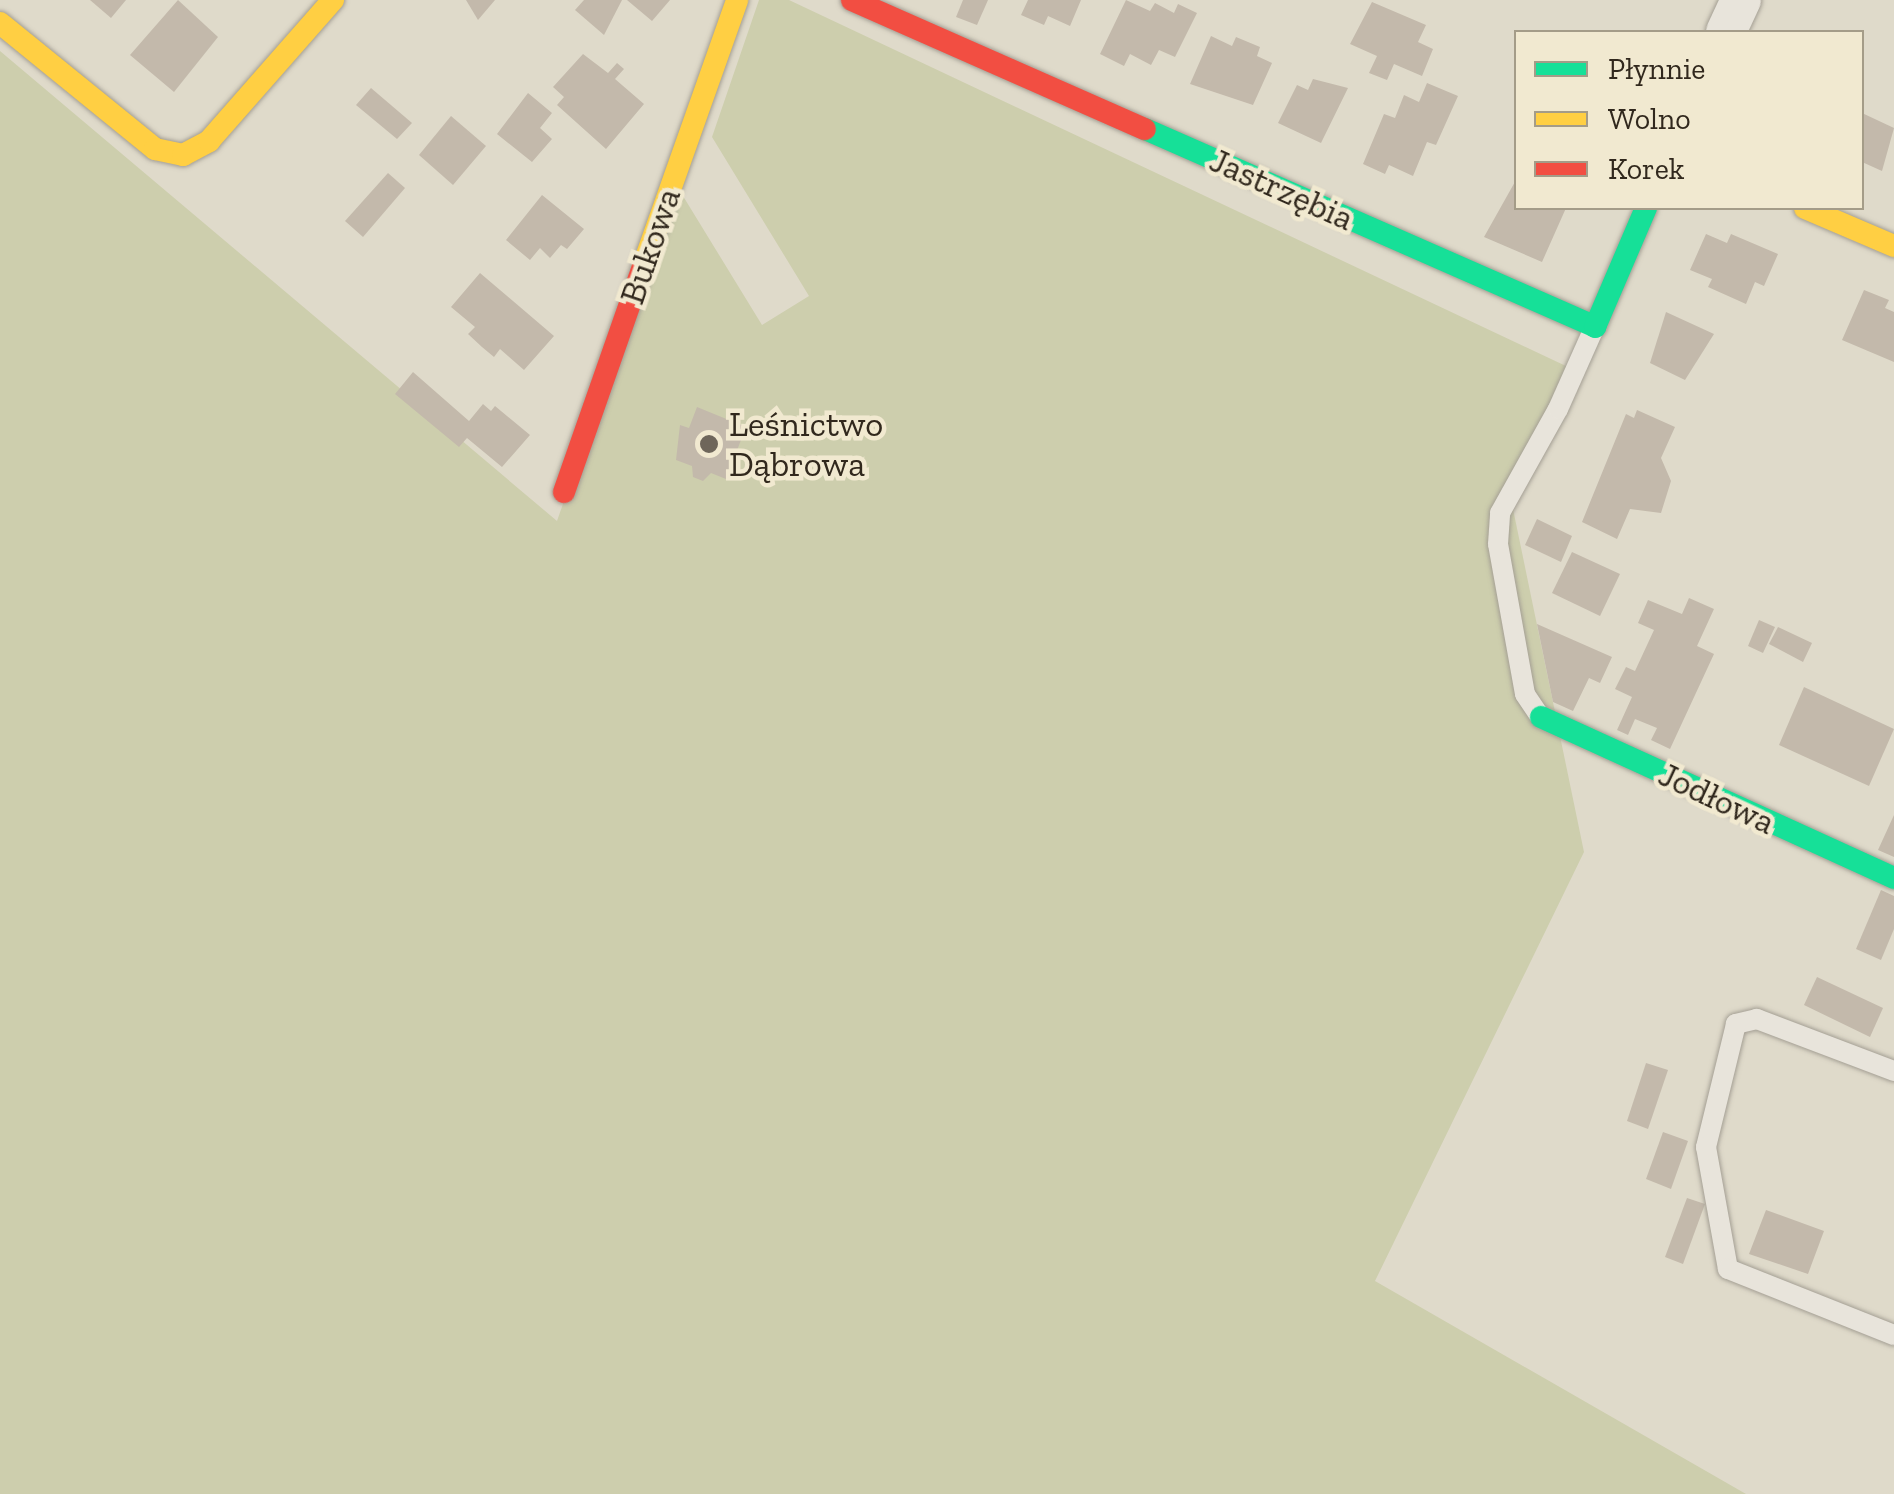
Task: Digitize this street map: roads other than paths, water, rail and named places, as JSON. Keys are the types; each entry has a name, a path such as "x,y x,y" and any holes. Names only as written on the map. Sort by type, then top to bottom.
{"street":[{"path":"0,23 154,149 182,155 210,141 333,0"},
{"name":"Bukowa","path":"564,492 737,0"},
{"name":"Jastrzębia","path":"852,0 1595,326"},
{"path":"1727,30 1741,0"},
{"path":"1595,326 1645,210"},
{"path":"1810,210 1894,246"},
{"name":"Jodłowa","path":"1541,717 1894,878"}],"lane":[{"path":"1541,717 1525,694 1498,544 1500,512 1558,410 1595,326"},
{"path":"1894,1071 1758,1018 1736,1024 1706,1146 1728,1269 1894,1334"}],"place":[{"name":"Leśnictwo Dąbrowa","path":"709,444"}]}
